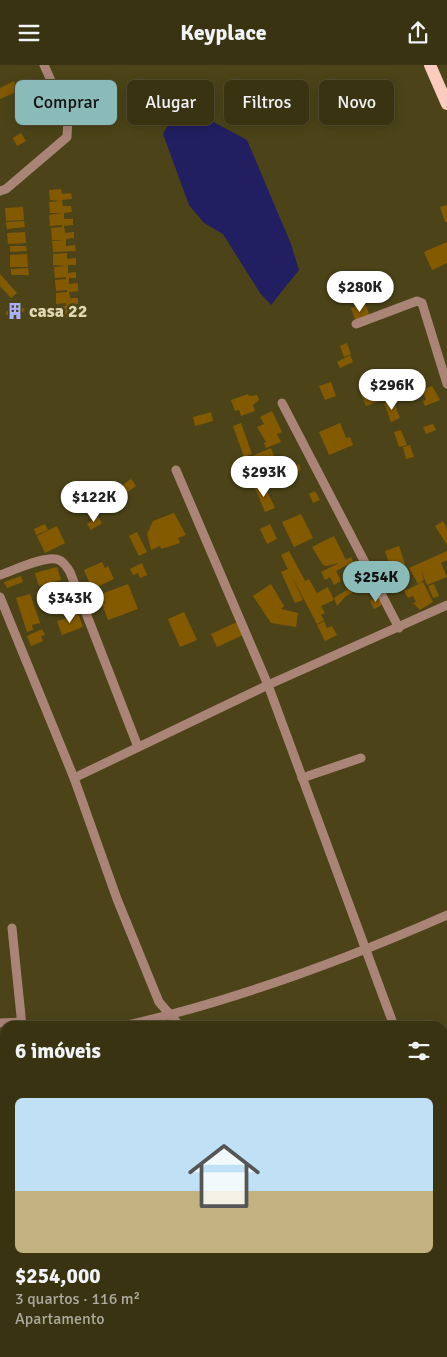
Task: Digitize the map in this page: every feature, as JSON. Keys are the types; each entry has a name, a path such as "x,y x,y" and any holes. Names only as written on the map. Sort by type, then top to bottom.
{"main road":[{"path":"430,65 447,104"}],"street":[{"path":"0,191 6,189 67,137 68,119 44,65"},
{"path":"356,323 417,301 422,303 447,384"},
{"path":"282,403 399,627"},
{"path":"176,470 268,685 392,1021"},
{"path":"0,575 49,558 58,559 64,563 138,747"},
{"path":"0,597 74,778 117,899 159,1002 176,1021"},
{"path":"74,778 268,685 447,605"},
{"path":"302,778 361,758"},
{"path":"145,1021 240,995 365,951 447,915"},
{"path":"12,928 22,1021"}],"shaded area":[{"path":"214,122 247,140 291,244 299,270 271,305 260,293 223,234 204,223 189,205 163,134 168,125 214,125"}],"building":[{"path":"14,81 15,84 15,92 0,99 0,88"},
{"path":"21,133 26,141 17,146 13,138"},
{"path":"61,189 62,194 71,193 72,199 62,200 63,206 71,206 72,212 64,213 64,219 73,219 73,225 64,226 65,233 74,232 74,238 66,239 66,246 75,245 76,251 53,252 52,241 64,240 52,240 51,228 62,227 62,225 50,226 49,215 61,213 50,213 49,202 60,201 50,200 49,190"},
{"path":"447,205 447,222 445,222 440,207"},
{"path":"23,207 24,220 6,221 5,208"},
{"path":"24,221 25,227 7,229 6,222"},
{"path":"25,232 26,243 8,244 7,233"},
{"path":"447,242 447,263 432,270 424,252"},
{"path":"10,246 26,246 27,251 10,252"},
{"path":"67,253 67,259 76,258 76,265 68,265 68,273 76,272 76,278 69,278 69,284 78,283 78,291 69,292 70,298 78,298 78,304 70,305 71,310 78,310 79,318 57,317 57,306 66,306 66,303 56,304 56,293 67,292 67,290 56,291 55,280 66,279 66,277 55,278 54,267 66,266 53,265 53,254"},
{"path":"27,254 28,267 10,267 10,255"},
{"path":"28,268 29,275 11,275 11,269"},
{"path":"0,274 17,293 11,298 0,286"},
{"name":"casa 22","path":"18,302 25,310 13,321 5,313"},
{"path":"365,303 370,317 356,322 351,308"},
{"path":"347,343 351,354 344,357 340,346"},
{"path":"350,355 353,362 340,368 337,362"},
{"path":"382,370 388,385 402,380 407,391 386,401 376,373"},
{"path":"419,375 423,384 410,389 407,380"},
{"path":"331,382 336,396 325,400 319,386"},
{"path":"432,386 440,400 425,406 423,401 426,400 422,390"},
{"path":"379,387 384,399 366,406 361,394"},
{"path":"248,394 249,396 257,395 259,400 253,405 255,411 241,416 239,410 235,411 231,400"},
{"path":"393,400 400,418 391,422 384,403"},
{"path":"272,411 282,432 277,434 281,442 266,448 264,443 266,442 257,427 264,424 260,417"},
{"path":"211,412 213,421 195,426 193,417"},
{"path":"241,423 252,454 244,457 233,426"},
{"path":"340,423 346,438 350,437 353,445 329,455 319,432"},
{"path":"433,424 436,430 426,434 423,427"},
{"path":"401,430 407,445 399,447 394,432"},
{"path":"410,445 414,457 406,459 403,447"},
{"path":"271,448 280,471 261,481 250,457"},
{"path":"299,464 301,470 289,476 286,470"},
{"path":"252,466 258,481 245,487 238,471"},
{"path":"285,470 288,476 272,483 269,477"},
{"path":"131,479 136,486 125,494 120,487"},
{"path":"263,483 275,508 265,512 254,486"},
{"path":"315,491 320,500 313,503 309,494"},
{"path":"174,513 186,535 178,538 180,543 161,549 160,546 151,550 147,534 153,521"},
{"path":"301,514 313,538 294,547 282,522"},
{"path":"98,517 102,523 91,530 87,524"},
{"path":"443,521 447,528 447,545 435,526"},
{"path":"45,524 48,530 36,535 34,529"},
{"path":"270,524 277,539 267,544 260,529"},
{"path":"57,526 65,543 45,553 37,536"},
{"path":"137,532 147,552 139,556 129,536"},
{"path":"334,536 346,560 351,557 353,562 336,571 341,581 334,585 330,577 325,580 321,572 339,563 323,565 312,547"},
{"path":"399,546 405,564 391,569 385,551"},
{"path":"289,551 305,581 309,579 317,593 328,587 334,600 321,606 325,613 321,615 324,620 317,624 291,575 303,600 295,603 281,572 288,569 281,555"},
{"path":"447,551 447,560 441,563 447,577 427,585 421,570 424,580 418,584 409,568"},
{"path":"102,562 105,568 108,566 114,579 92,589 84,570"},
{"path":"142,563 147,575 140,578 138,573 133,575 130,569"},
{"path":"57,567 61,580 39,586 35,573"},
{"path":"402,570 405,578 397,581 394,574"},
{"path":"365,575 370,585 366,588 360,577"},
{"path":"21,576 23,582 7,588 4,582"},
{"path":"423,582 433,602 420,610 413,603 416,602 413,596 408,598 404,591"},
{"path":"128,584 138,609 108,620 102,604 105,603 101,594"},
{"path":"271,584 284,606 281,609 298,613 296,627 271,623 253,596"},
{"path":"356,584 359,589 346,596 337,606 334,598"},
{"path":"434,584 439,596 433,598 428,586"},
{"path":"30,594 40,623 32,625 33,630 27,632 16,598"},
{"path":"378,596 382,605 374,609 370,601"},
{"path":"184,612 197,640 180,647 168,619"},
{"path":"78,613 83,627 62,635 57,621 73,617 73,615"},
{"path":"324,621 327,628 332,626 337,635 325,641 317,625"},
{"path":"237,622 243,635 217,647 211,634"},
{"path":"42,629 45,635 41,636 43,641 31,646 27,636"}],"place":[{"name":"casa 22","path":"15,311"}]}
